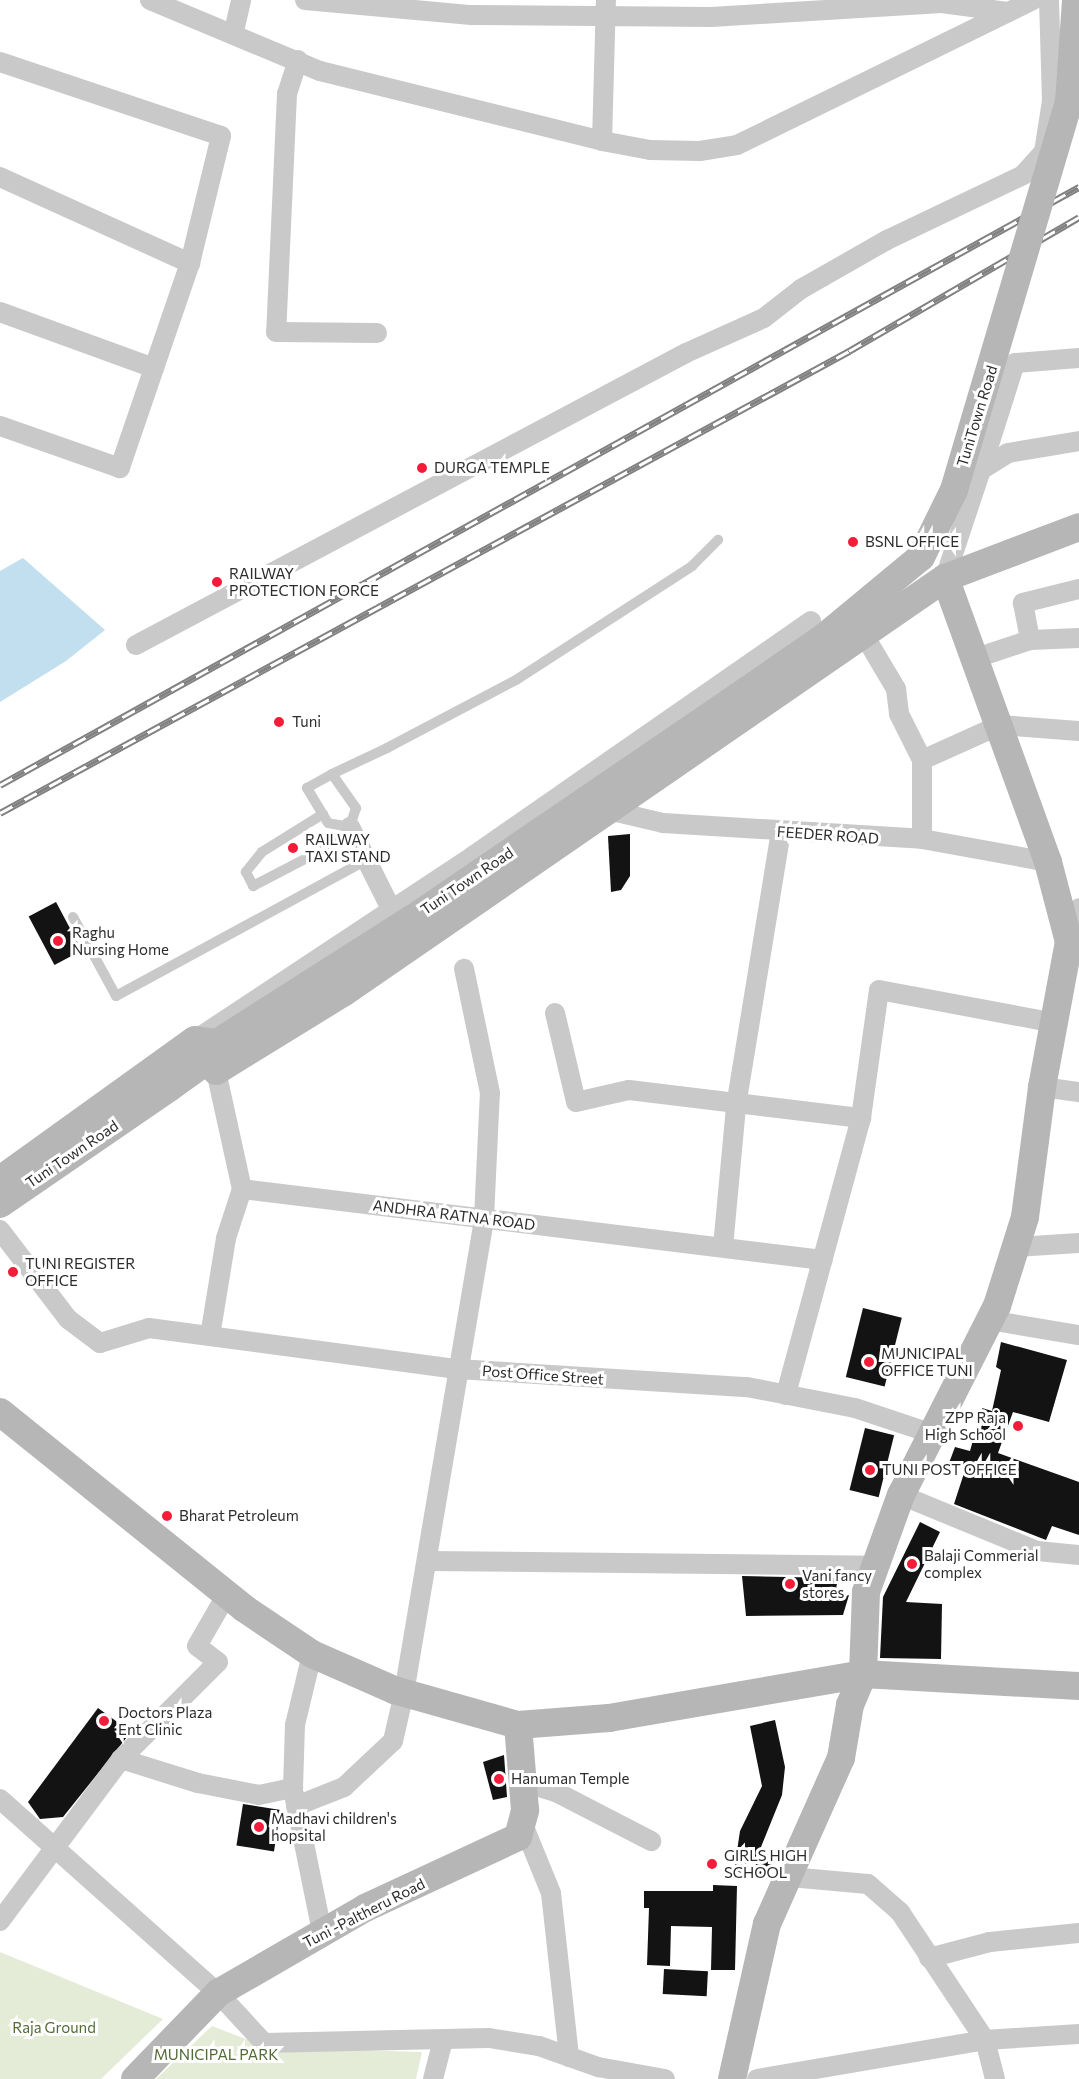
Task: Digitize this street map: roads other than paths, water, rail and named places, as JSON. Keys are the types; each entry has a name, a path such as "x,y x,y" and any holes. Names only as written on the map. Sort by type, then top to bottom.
{"street":[{"path":"150,0 234,31 320,71 602,141 650,150 700,151 737,145 1033,0"},
{"path":"234,31 241,0"},
{"path":"305,0 471,15 606,8 711,17 942,3 1008,12"},
{"path":"136,645 686,353 764,318 801,289 887,240 1023,176 1044,152 1052,102 1049,0"},
{"name":"TuniTown Road","path":"698,723 823,638 921,557 954,490 1065,114 1076,0"},
{"path":"602,141 606,8"},
{"path":"298,60 287,94 276,332 377,333"},
{"path":"0,62 221,136 190,263 120,468 0,426"},
{"path":"0,177 190,263"},
{"path":"0,312 154,368"},
{"path":"1069,942 1048,862 945,578 1015,363 1079,358"},
{"path":"981,470 1008,453 1079,441"},
{"path":"214,1049 343,993 945,578 1079,527"},
{"path":"1030,640 1023,603 1079,589"},
{"path":"214,1049 392,909 811,621"},
{"path":"864,635 896,689 899,714 922,760 922,839"},
{"path":"973,659 1030,640 1079,638"},
{"name":"Tuni Town Road","path":"0,1179 214,1049 412,919 698,723"},
{"path":"922,760 1000,725 1079,731"},
{"name":"FEEDER ROAD","path":"608,810 663,823 922,839 1048,862"},
{"path":"351,831 392,909"},
{"path":"723,1247 736,1106 781,831"},
{"path":"732,2079 759,1951 841,1758 850,1705 863,1674 867,1592 901,1495 988,1320 1025,1217 1042,1087 1056,1023 1069,942 1079,908"},
{"path":"121,1759 198,1783 259,1795 294,1797 344,1786 393,1741 429,1561 457,1369 484,1218 489,1093 464,969"},
{"path":"786,1395 861,1118 879,990 1056,1023"},
{"path":"555,1012 576,1102 629,1090 736,1106 861,1118"},
{"path":"210,1336 226,1238 242,1190 214,1049"},
{"name":"Tuni Town Road","path":"0,1204 214,1049"},
{"path":"1042,1087 1079,1092"},
{"name":"ANDHRA RATNA ROAD","path":"242,1190 823,1260"},
{"name":"Post Office Street","path":"0,1230 68,1319 100,1342 150,1328 457,1369 747,1387 855,1408 933,1434"},
{"path":"1015,1247 1079,1244"},
{"path":"988,1320 1079,1335"},
{"path":"0,1412 227,1594 312,1654 404,1693 518,1725 609,1718 863,1674 1079,1686"},
{"path":"901,1495 1037,1551 1079,1555"},
{"path":"429,1561 876,1566"},
{"path":"0,1921 121,1759 218,1662 197,1646 227,1594"},
{"path":"312,1654 296,1725 294,1797 322,1932"},
{"path":"518,1725 523,1782 522,1822 551,1893 569,2057"},
{"path":"523,1782 558,1793 651,1841"},
{"path":"0,1799 218,1993 264,2043 489,2038 539,2046 569,2057 665,2079"},
{"name":"Tuni -Paltheru Road","path":"135,2079 218,1993 322,1932 513,1842 522,1822"},
{"path":"790,1877 868,1884 900,1912 985,2040 995,2079"},
{"path":"929,1958 990,1942 1079,1933"},
{"path":"757,2079 985,2040 1079,2034"},
{"path":"433,2079 443,2040"}],"lane":[{"path":"351,831 328,823 307,788 516,680 692,566 718,540"},
{"path":"323,814 262,852 246,872 253,886 351,831 356,808 332,774"},
{"path":"73,917 116,996 366,860"}],"water":[{"path":"23,558 105,630 66,661 0,702 0,571"}],"railway":[{"path":"0,785 1079,187"},
{"path":"0,813 849,351 1079,217"}],"place":[{"name":"DURGA TEMPLE","path":"422,468"},
{"name":"BSNL OFFICE","path":"853,542"},
{"name":"RAILWAY PROTECTION FORCE","path":"217,582"},
{"name":"Tuni","path":"279,722"},
{"name":"RAILWAY TAXI STAND","path":"293,848"},
{"name":"Raghu Nursing Home","path":"58,941"},
{"name":"TUNI REGISTER OFFICE","path":"13,1272"},
{"name":"MUNICIPAL OFFICE TUNI","path":"869,1362"},
{"name":"ZPP Raja High School","path":"1018,1426"},
{"name":"TUNI POST OFFICE","path":"870,1470"},
{"name":"Bharat Petroleum","path":"167,1516"},
{"name":"Balaji Commerial complex","path":"912,1564"},
{"name":"Vani fancy stores","path":"790,1584"},
{"name":"Doctors Plaza Ent Clinic","path":"104,1721"},
{"name":"Hanuman Temple","path":"499,1779"},
{"name":"Madhavi children's hopsital","path":"259,1827"},
{"name":"GIRLS HIGH SCHOOL","path":"712,1864"}],"park label":[{"name":"Raja Ground","path":"54,2028"},
{"name":"MUNICIPAL PARK","path":"216,2055"}]}
